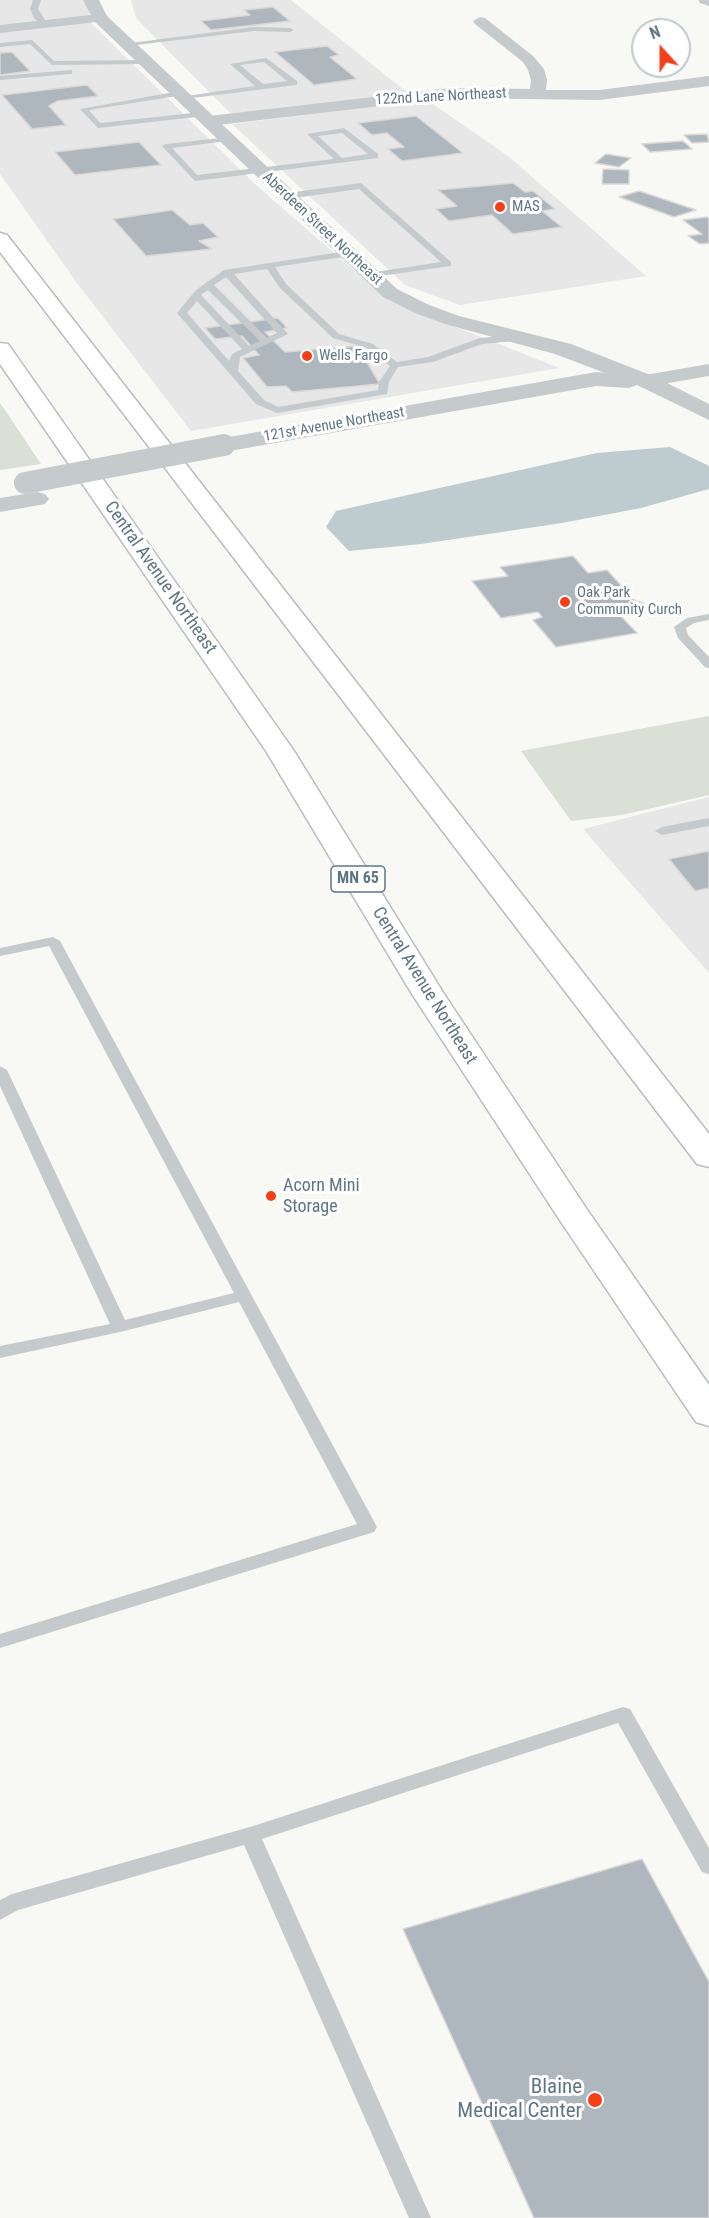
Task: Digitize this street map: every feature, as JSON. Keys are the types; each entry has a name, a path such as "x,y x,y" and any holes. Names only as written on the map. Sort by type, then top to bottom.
{"highway":[{"path":"0,239 709,1157"},
{"name":"Central Avenue Northeast","path":"0,349 280,751 428,994 576,1219 709,1413"}],"street":[{"name":"Aberdeen Street Northeast","path":"91,0 100,18 369,276 390,293 422,309 452,320 563,349 645,381 709,413"},
{"path":"0,29 100,18"},
{"path":"480,21 528,59 536,69 540,80 537,95"},
{"name":"122nd Lane Northeast","path":"206,118 450,93 599,95 709,81"},
{"name":"121st Avenue Northeast","path":"31,491 230,454 624,394 645,381 709,370"},
{"path":"0,487 31,491"},
{"path":"0,505 31,491"}],"lane":[{"path":"37,0 34,9 38,18 46,24"},
{"path":"127,44 254,29 290,30"},
{"path":"0,45 32,42 52,63 147,63"},
{"path":"206,118 98,126 84,109 182,95 261,87 294,83 266,60 234,64 261,87"},
{"path":"0,78 147,63"},
{"path":"227,139 166,146 195,178 375,156 344,130 311,134 340,160"},
{"path":"287,196 362,186 448,264 369,276"},
{"path":"347,254 223,275 200,293 182,313 260,402 277,410 384,392 384,382 395,365"},
{"path":"270,266 283,286 336,336 370,346 395,365 430,360 480,341 516,338"},
{"path":"223,275 283,334 235,356 233,371"},
{"path":"200,293 257,346"},
{"path":"200,293 257,346"},
{"path":"709,617 691,620 680,627 682,636 709,664"},
{"path":"662,831 709,822"},
{"path":"0,952 53,941 368,1527 0,1641"},
{"path":"0,1070 120,1327"},
{"path":"0,1352 120,1327 243,1296"},
{"path":"0,1911 12,1903 250,1835 623,1714 709,1866"},
{"path":"250,1835 420,2218"}],"shaded area":[{"path":"0,0 88,0 90,22 256,185 388,300 559,368 191,431 77,283 0,174"},
{"path":"131,0 291,0 408,93 231,114 136,18"},
{"path":"427,100 508,156 646,276 460,305 405,285 232,124"},
{"path":"0,403 7,413 41,464 0,470"},
{"path":"670,447 709,466 709,489 641,508 562,523 421,544 349,551 326,527 336,511 597,453"},
{"path":"709,716 709,795 622,815 571,821 521,751"},
{"path":"709,797 709,973 583,829"}],"building":[{"path":"273,7 290,21 211,30 201,21 250,15 244,10"},
{"path":"327,46 339,55 330,57 357,79 314,85 275,52"},
{"path":"12,52 30,71 0,75 0,53"},
{"path":"87,85 98,96 58,101 49,106 66,125 32,129 2,95"},
{"path":"416,116 463,153 402,161 388,149 404,147 387,133 372,135 358,123"},
{"path":"707,134 709,142 692,143 684,135"},
{"path":"683,141 692,149 650,152 642,144"},
{"path":"139,142 161,165 75,175 55,152"},
{"path":"606,154 631,158 619,167 595,163"},
{"path":"603,169 629,170 629,184 602,184"},
{"name":"MAS","path":"513,183 525,192 533,191 555,209 542,211 562,227 513,234 492,215 449,221 436,209 457,206 438,190"},
{"path":"639,191 696,210 674,217 619,197"},
{"path":"172,210 190,225 203,223 218,237 199,241 212,249 146,256 113,219"},
{"path":"709,218 709,243 700,244 688,236 702,234 683,220"},
{"name":"Wells Fargo","path":"278,318 287,328 265,332 285,352 357,346 380,384 292,392 286,386 267,387 243,358 259,355 242,336 215,339 205,328"},
{"name":"Oak Park Community Curch","path":"573,556 588,573 607,570 634,600 649,605 638,609 629,607 615,610 637,633 556,647 533,620 542,617 538,612 501,618 472,581 508,576 500,567"},
{"path":"709,851 709,888 695,891 669,859"},
{"name":"Blaine Medical Center","path":"642,1859 709,1982 709,2218 534,2218 403,1929"}],"place":[{"name":"MAS","path":"500,207"},
{"name":"Wells Fargo","path":"307,356"},
{"name":"Oak Park Community Curch","path":"565,602"},
{"name":"Acorn Mini Storage","path":"271,1196"},
{"name":"Blaine Medical Center","path":"595,2100"}]}
